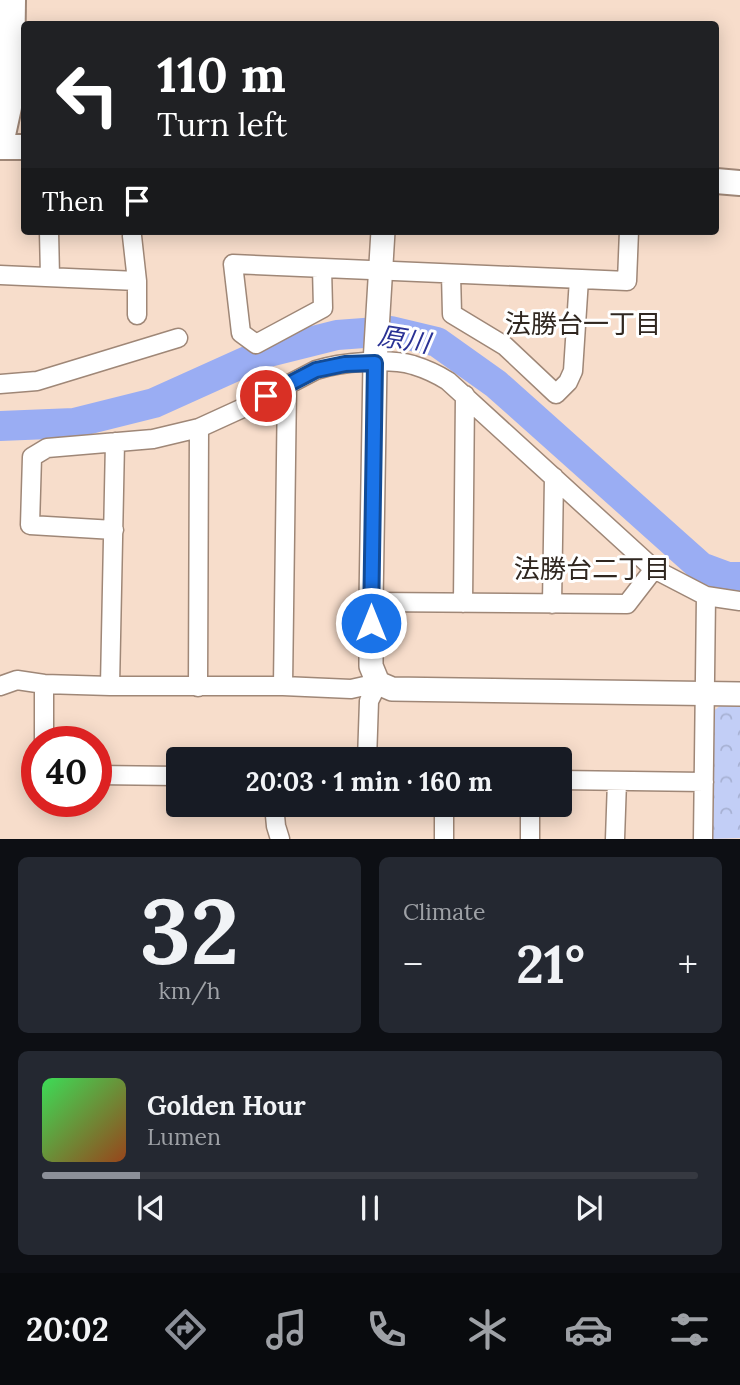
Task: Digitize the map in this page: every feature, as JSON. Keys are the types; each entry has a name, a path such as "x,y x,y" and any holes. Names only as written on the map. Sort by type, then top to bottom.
{"main road":[{"path":"0,139 7,107 10,72 11,0"},
{"path":"0,148 21,146"},
{"path":"719,181 740,183"}],"street":[{"path":"0,26 5,0"},
{"path":"49,235 50,277"},
{"path":"367,747 369,701 378,683 371,666 370,602 375,354 383,235"},
{"path":"322,268 323,308 256,344 241,333 233,264 627,281 629,235"},
{"path":"132,236 137,281 137,315"},
{"path":"451,274 452,314 505,346 556,394 568,382 573,371 579,279"},
{"path":"0,275 137,281"},
{"path":"0,384 37,381 178,338"},
{"path":"114,530 30,525 33,457 47,448 153,439 199,428 316,370 375,354 425,369 448,381 654,569 706,596 740,601"},
{"path":"282,686 287,385"},
{"path":"463,603 465,395"},
{"path":"198,687 199,428"},
{"path":"110,686 116,442"},
{"path":"552,604 554,477"},
{"path":"370,602 627,604 654,569"},
{"path":"703,839 706,596"},
{"path":"0,686 18,680 44,684 110,686 282,686 351,689 378,683 392,689 740,694"},
{"path":"44,684 44,726"},
{"path":"112,775 166,776"},
{"path":"572,780 704,782"},
{"path":"615,839 617,781"},
{"path":"275,817 281,839"},
{"path":"444,817 444,839"},
{"path":"530,817 530,839"}],"green space":[{"path":"721,705 740,705 740,838 709,839 711,713"}],"waterway":[{"name":"原川","path":"0,426 74,423 154,403 265,353 337,335 391,331 437,342 496,384 701,567 728,577 740,577"}],"district":[{"name":"法勝台一丁目","path":"583,323"},
{"name":"法勝台二丁目","path":"592,568"}],"route":[{"path":"266,396 328,366 375,363 371,623"}]}
